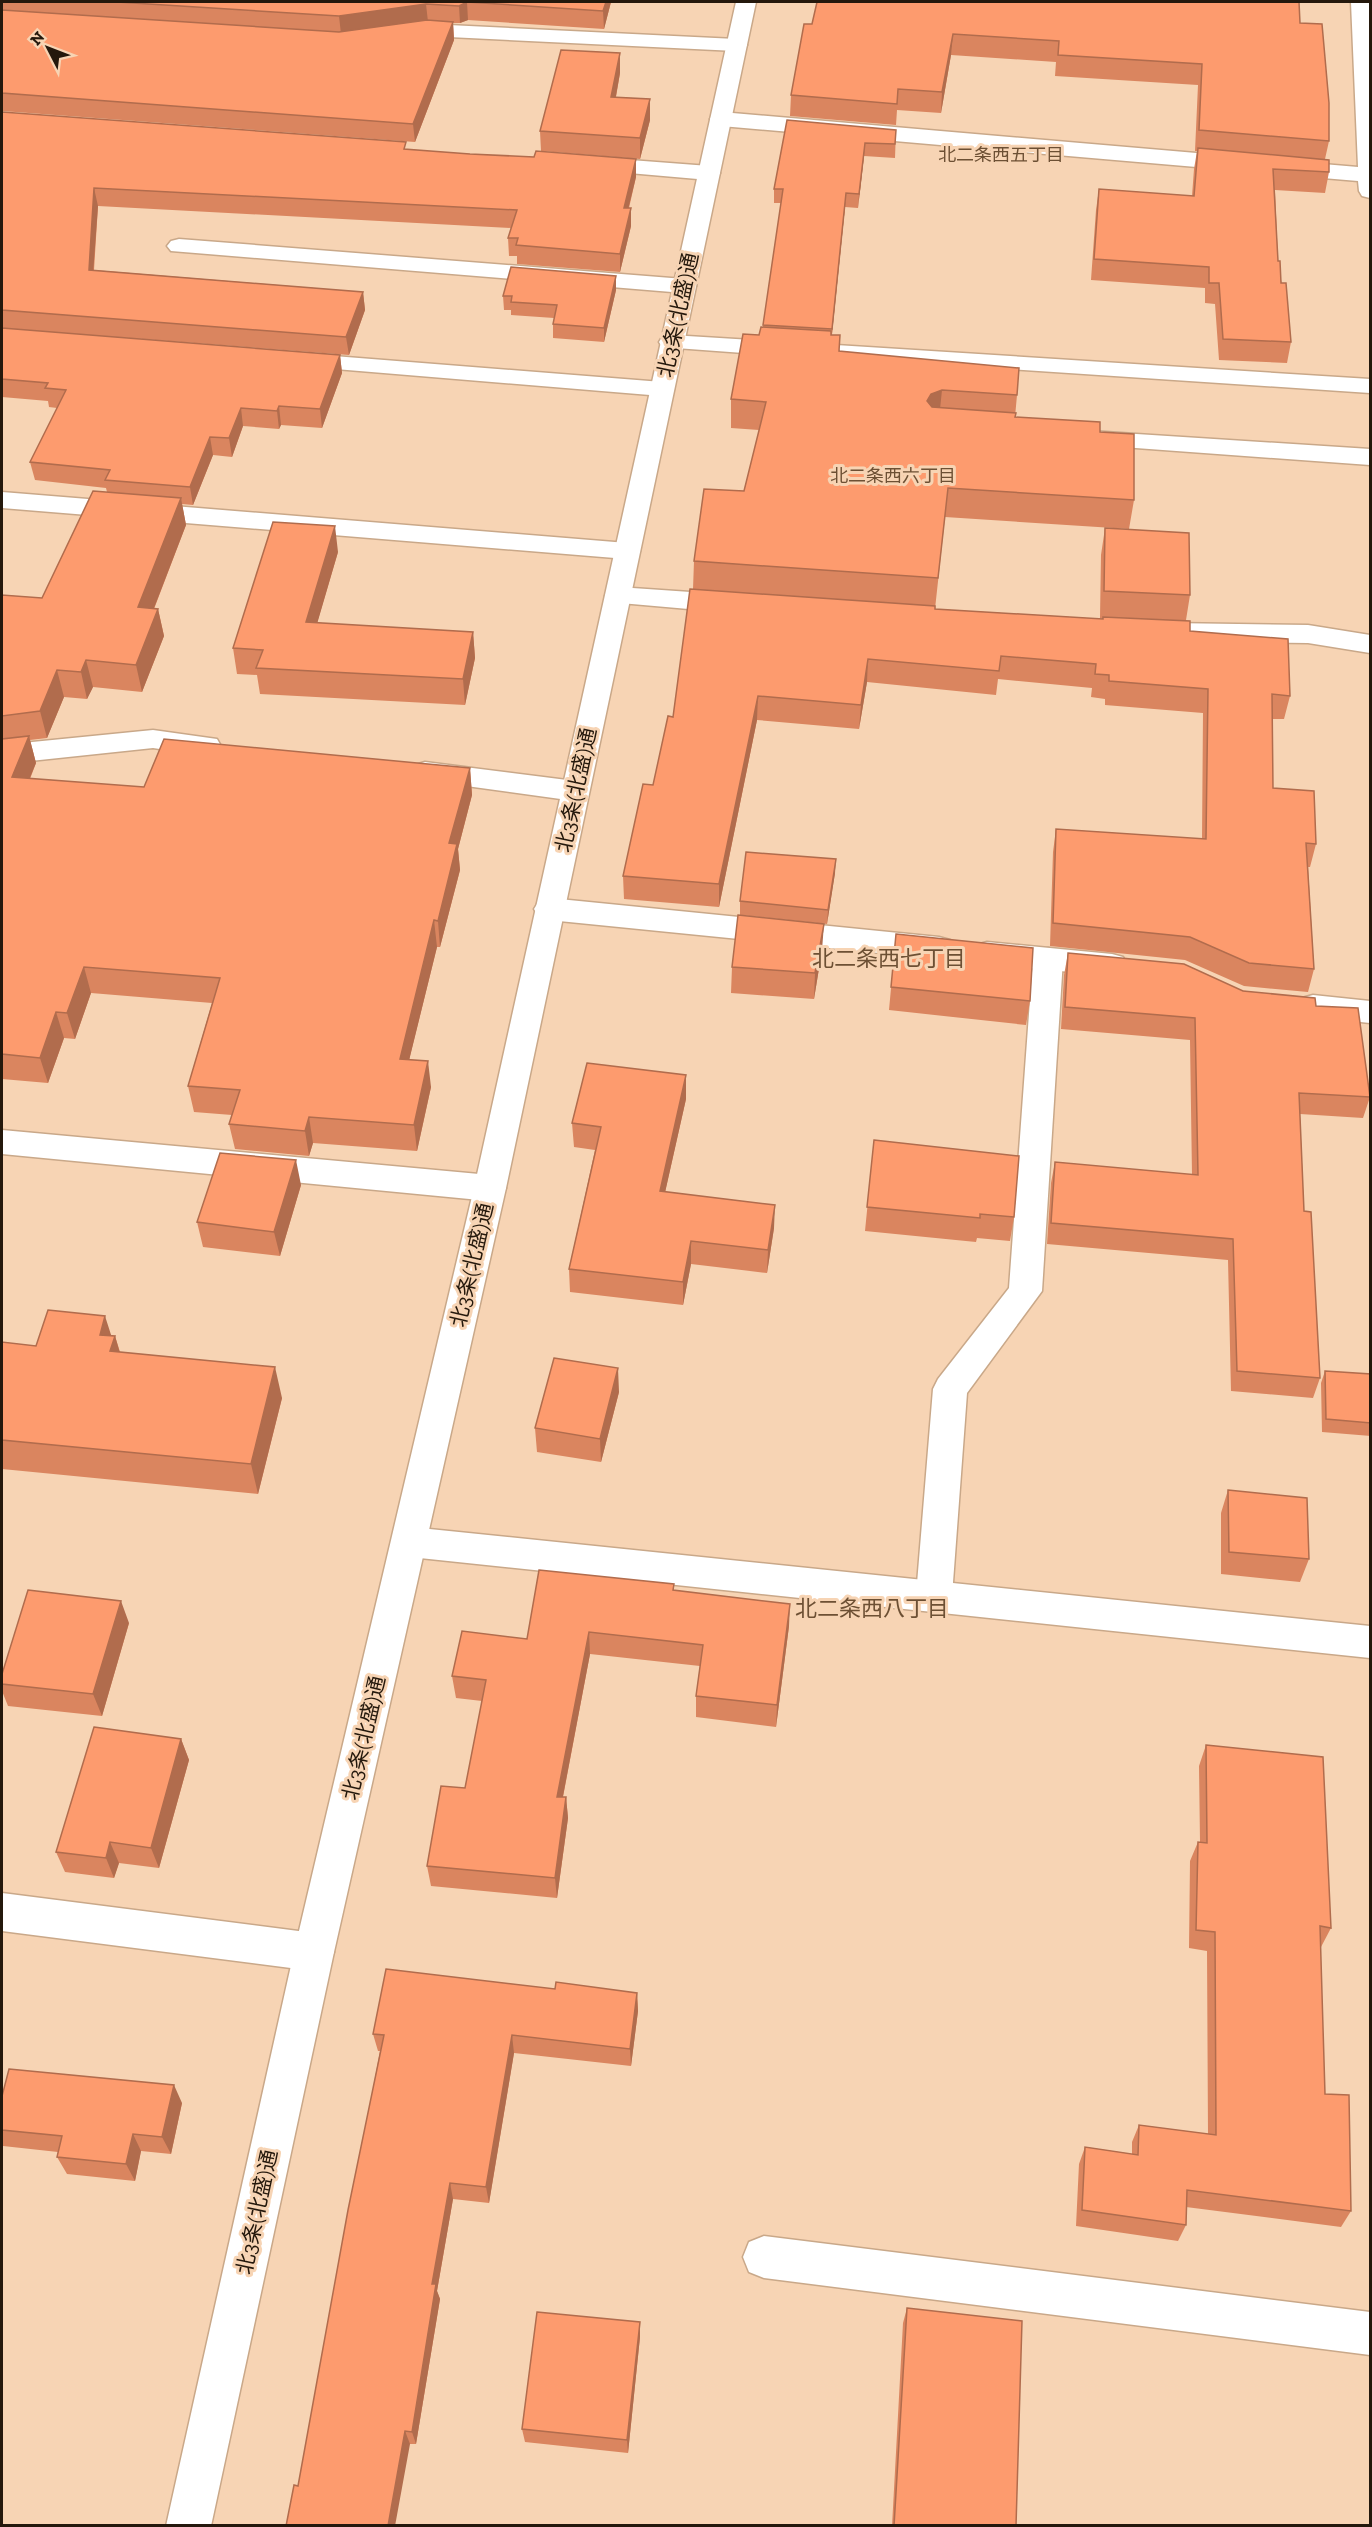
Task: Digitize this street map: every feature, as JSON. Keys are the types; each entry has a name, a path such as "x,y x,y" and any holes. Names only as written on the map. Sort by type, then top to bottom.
{"street":[{"name":"北3条(北盛)通","path":"188,2526 314,1952 490,1188 746,2"},
{"path":"1361,2 1371,191"},
{"path":"384,36 428,30 736,45"},
{"path":"721,118 1370,175"},
{"path":"567,162 709,172"},
{"path":"179,246 684,286"},
{"path":"672,342 1371,386"},
{"path":"273,358 662,389"},
{"path":"1067,438 1371,457"},
{"path":"2,500 627,551"},
{"path":"618,596 758,606"},
{"path":"1139,631 1308,634 1371,644"},
{"path":"2,755 153,739 235,749"},
{"path":"399,769 575,791"},
{"path":"549,909 1139,968"},
{"path":"934,1596 950,1389 1024,1291 1048,959"},
{"path":"1282,1003 1371,1012"},
{"path":"2,1142 490,1188"},
{"path":"410,1542 1371,1642"},
{"path":"2,1912 314,1952"},
{"path":"764,2257 1371,2334"}],"building":[{"path":"117,2 467,2 459,6 426,4 339,16"},
{"path":"467,2 606,2 603,11"},
{"path":"817,2 1299,2 1300,23 1322,24 1329,103 1329,141 1199,130 1202,64 1058,55 1059,41 953,34 942,92 898,89 897,104 791,95 804,24 812,24"},
{"path":"2,10 339,32 427,20 453,22 413,124 2,93"},
{"path":"561,50 620,53 611,97 650,99 640,138 540,131"},
{"path":"2,112 406,142 404,149 470,154 534,157 536,151 636,159 624,208 631,208 620,254 516,245 518,238 508,238 517,210 94,188 89,270 363,292 346,337 2,310"},
{"path":"787,120 896,130 895,144 865,143 859,194 846,193 832,329 763,325 783,189 774,189"},
{"path":"1198,148 1329,160 1329,172 1273,169 1278,261 1280,261 1281,283 1286,283 1291,342 1223,339 1219,283 1209,283 1209,267 1094,259 1099,189 1194,196"},
{"path":"511,267 616,276 604,328 553,324 557,305 511,302 512,296 503,296"},
{"path":"761,327 831,331 831,335 840,335 839,351 1019,368 1017,395 942,390 931,394 927,401 932,407 1016,413 1015,417 1100,422 1100,432 1134,434 1134,500 948,488 938,578 694,561 704,489 744,491 766,402 731,399 743,334 759,335"},
{"path":"2,328 340,355 320,409 279,406 277,411 241,408 229,438 210,437 190,487 105,480 110,470 30,462 66,390 45,388 48,383 2,379"},
{"path":"93,491 181,498 138,607 158,609 136,665 86,660 81,672 57,670 40,711 2,716 2,595 42,598"},
{"path":"273,522 335,526 306,622 473,632 463,679 256,668 263,650 233,648"},
{"path":"1105,528 1189,533 1190,595 1104,591"},
{"path":"690,589 935,606 935,609 1103,619 1103,617 1190,621 1190,631 1288,639 1290,696 1272,694 1273,788 1314,791 1316,844 1306,843 1314,969 1249,963 1190,937 1053,923 1056,829 1206,839 1208,689 1109,681 1109,675 1095,674 1096,664 1001,656 999,671 868,659 861,705 758,696 719,884 623,876 643,784 653,785 668,716 673,717"},
{"path":"29,736 12,777 144,787 164,739 470,768 449,843 457,844 438,921 434,920 400,1059 428,1061 414,1125 309,1117 305,1131 229,1124 240,1090 188,1086 220,978 84,967 67,1013 56,1012 40,1058 2,1054 2,739"},
{"path":"746,852 836,859 828,910 740,901"},
{"path":"738,915 824,924 815,973 732,967"},
{"path":"896,934 1033,948 1030,1001 891,987"},
{"path":"1068,953 1184,964 1243,991 1315,998 1316,1006 1358,1008 1370,1097 1299,1093 1304,1211 1311,1212 1320,1378 1237,1371 1233,1239 1051,1223 1055,1162 1198,1175 1195,1018 1065,1007"},
{"path":"587,1063 686,1075 660,1191 775,1205 768,1250 691,1241 683,1282 569,1269 601,1127 572,1123"},
{"path":"874,1140 1019,1156 1014,1217 980,1214 980,1218 867,1207"},
{"path":"220,1153 296,1160 274,1232 197,1222"},
{"path":"48,1310 105,1316 100,1335 115,1336 110,1351 275,1367 251,1464 2,1440 2,1342 36,1346"},
{"path":"554,1358 618,1368 600,1439 535,1428"},
{"path":"1325,1371 1371,1374 1371,1423 1326,1419"},
{"path":"1228,1490 1307,1498 1309,1559 1229,1552"},
{"path":"539,1570 674,1584 673,1590 790,1604 777,1705 696,1696 703,1645 589,1632 557,1797 566,1797 555,1878 427,1866 441,1786 465,1788 486,1680 452,1676 462,1631 527,1639"},
{"path":"28,1590 121,1601 93,1694 2,1684 2,1674"},
{"path":"94,1727 181,1739 151,1848 110,1842 106,1858 56,1852"},
{"path":"1206,1745 1323,1757 1331,1928 1320,1926 1325,2094 1349,2095 1351,2211 1187,2190 1186,2225 1082,2210 1085,2147 1138,2155 1139,2125 1216,2135 1215,1932 1196,1930 1198,1842 1207,1843"},
{"path":"386,1969 555,1989 556,1982 637,1993 630,2049 512,2035 486,2187 450,2183 432,2284 436,2284 412,2432 405,2431 388,2526 286,2526 294,2485 298,2486 348,2210 384,2035 373,2034"},
{"path":"9,2069 174,2085 162,2137 133,2134 126,2164 57,2157 62,2136 2,2130 2,2096"},
{"path":"907,2308 1022,2321 1016,2526 894,2526"},
{"path":"537,2312 640,2322 627,2440 522,2429"}],"district":[{"name":"北二条西五丁目","path":"1001,155"},
{"name":"北二条西六丁目","path":"893,476"},
{"name":"北二条西七丁目","path":"889,958"},
{"name":"北二条西八丁目","path":"872,1608"}]}
